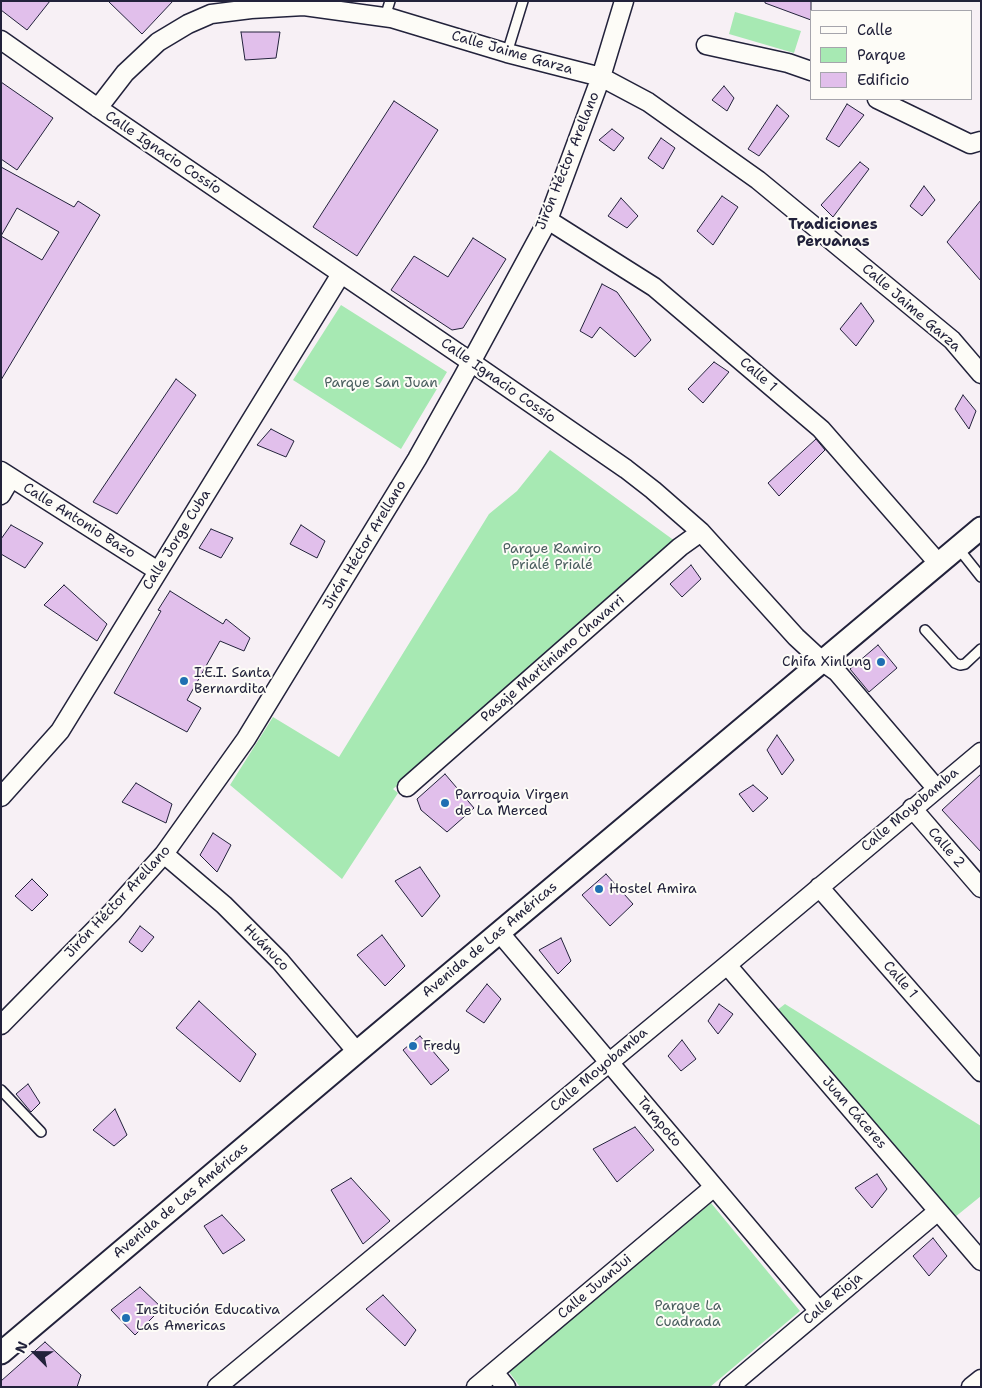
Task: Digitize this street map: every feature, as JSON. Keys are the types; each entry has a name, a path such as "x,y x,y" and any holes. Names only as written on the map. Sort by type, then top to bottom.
{"street":[{"name":"Jirón Héctor Arellano","path":"3,1019 112,912 164,854 246,739 417,459 548,220 601,78 624,1"},
{"name":"Calle Jaime Garza","path":"98,108 125,73 158,42 188,24 211,14 245,9 304,6 387,9 507,53 601,78 648,102 758,180 952,340 981,374"},
{"name":"Calle Ignacio Cossío","path":"1,40 626,469 701,532 796,637 837,672 936,788"},
{"path":"706,45 788,63 810,71"},
{"path":"879,100 970,144 981,141"},
{"name":"Calle 1","path":"548,220 654,286 821,429 939,564"},
{"name":"Calle Jorge Cuba","path":"1,797 60,731 341,274"},
{"path":"1,495 6,475"},
{"name":"Calle Antonio Bazo","path":"6,475 158,570"},
{"name":"Avenida de Las Américas","path":"1,1353 356,1052 981,528"},
{"name":"Pasaje Martiniano Chavarri","path":"407,787 680,547 701,532"},
{"name":"Calle Moyobamba","path":"217,1387 981,752"},
{"name":"Calle 2","path":"912,808 981,888"},
{"name":"Huánuco","path":"164,854 224,905 266,947 356,1052"},
{"name":"Calle 1","path":"819,887 981,1072"},
{"name":"Tarapoto","path":"499,932 819,1311"},
{"name":"Juan Cáceres","path":"727,965 981,1261"},
{"name":"Calle JuanJui","path":"476,1387 714,1187"},
{"name":"Calle Rioja","path":"729,1387 938,1211"},
{"path":"494,1372 506,1387"},
{"path":"971,1387 981,1379"}],"lane":[{"path":"507,53 523,1"},
{"path":"958,548 981,577"},
{"path":"925,630 955,663 960,665 965,664 981,649"},
{"path":"1,1090 41,1132"}],"green space":[{"path":"735,12 801,31 794,53 729,34"},
{"name":"Parque San Juan","path":"341,305 447,372 401,449 293,380"},
{"name":"Parque Ramiro Prialé Prialé","path":"550,450 679,544 393,789 398,793 342,879 230,785 273,717 339,757 489,514 517,491"},
{"path":"785,1004 981,1126 981,1196 955,1217 776,1011"},
{"name":"Parque La Cuadrada","path":"711,1203 800,1311 710,1387 520,1387 509,1372"}],"building":[{"path":"1,1 50,1 27,30 1,10"},
{"path":"108,1 173,1 142,34"},
{"path":"765,1 811,1 810,20 765,3"},
{"path":"241,32 280,32 276,58 245,60"},
{"path":"1,82 53,118 17,170 1,159"},
{"path":"724,86 734,98 727,111 712,100"},
{"path":"394,101 438,130 357,256 313,227"},
{"path":"847,104 864,115 839,147 826,139"},
{"path":"777,105 789,116 759,156 748,149"},
{"path":"612,129 624,138 614,151 599,140"},
{"path":"661,138 675,148 663,169 648,158"},
{"path":"860,162 869,169 833,217 821,205"},
{"path":"1,167 74,207 78,201 100,215 1,380 1,236","holes":["17,208 59,232 42,260 1,236"]},
{"path":"924,186 935,200 922,216 910,206"},
{"path":"722,196 738,207 713,245 697,231"},
{"path":"621,198 638,216 627,228 608,216"},
{"path":"981,200 981,281 947,242"},
{"path":"473,238 506,259 463,328 452,330 391,290 414,256 448,277"},
{"path":"602,284 617,292 651,340 635,357 600,327 592,338 580,331"},
{"path":"861,303 874,321 856,346 840,329"},
{"path":"714,362 729,372 703,403 688,389"},
{"path":"176,379 196,395 117,514 93,502"},
{"path":"963,395 976,411 969,429 955,409"},
{"path":"271,429 294,441 286,457 257,445"},
{"path":"816,439 825,450 779,496 768,483"},
{"path":"11,525 43,543 25,568 1,554 1,539"},
{"path":"301,525 325,541 317,558 290,544"},
{"path":"211,529 233,538 221,558 199,548"},
{"path":"691,565 701,579 682,597 670,584"},
{"path":"64,585 107,624 97,641 44,605"},
{"name":"I.E.I. Santa Bernardita","path":"170,591 223,624 226,619 250,638 244,651 220,641 187,700 201,708 187,732 114,693 161,611 158,610"},
{"path":"878,645 897,668 869,692 850,669"},
{"path":"777,735 794,760 782,775 767,750"},
{"name":"Parroquia Virgen de La Merced","path":"445,774 474,808 447,832 421,810 417,799"},
{"path":"981,774 981,852 942,810"},
{"path":"136,783 172,804 166,823 122,802"},
{"path":"753,785 768,798 753,812 739,794"},
{"path":"213,833 231,845 217,872 200,855"},
{"path":"420,867 440,896 422,917 395,881"},
{"path":"606,874 633,904 610,926 582,895"},
{"path":"32,879 48,895 32,911 15,896"},
{"path":"140,926 154,937 142,952 129,942"},
{"path":"382,935 405,966 385,986 357,955"},
{"path":"561,938 571,961 558,974 539,950"},
{"path":"487,984 501,999 484,1023 466,1011"},
{"path":"199,1001 256,1054 240,1082 176,1028"},
{"path":"719,1004 733,1014 718,1034 708,1021"},
{"path":"420,1036 449,1070 431,1085 403,1050"},
{"path":"682,1040 696,1059 681,1071 668,1056"},
{"path":"28,1084 40,1103 31,1112 16,1094"},
{"path":"115,1109 127,1135 114,1146 93,1130"},
{"path":"635,1127 654,1150 617,1182 593,1149"},
{"path":"877,1174 887,1189 872,1208 855,1188"},
{"path":"351,1178 390,1221 363,1244 331,1190"},
{"path":"222,1215 245,1240 223,1254 204,1226"},
{"path":"933,1238 947,1256 929,1276 913,1256"},
{"path":"140,1287 162,1308 135,1335 111,1310"},
{"path":"383,1295 416,1330 405,1346 366,1309"},
{"path":"45,1342 81,1375 77,1387 1,1387 1,1381"}],"place":[{"name":"Chifa Xinlung","path":"881,662"},
{"name":"I.E.I. Santa Bernardita","path":"184,681"},
{"name":"Parroquia Virgen de La Merced","path":"445,803"},
{"name":"Hostel Amira","path":"599,889"},
{"name":"Fredy","path":"413,1046"},
{"name":"Institución Educativa Las Americas","path":"126,1318"}],"district":[{"name":"Tradiciones Peruanas","path":"833,234"}]}
